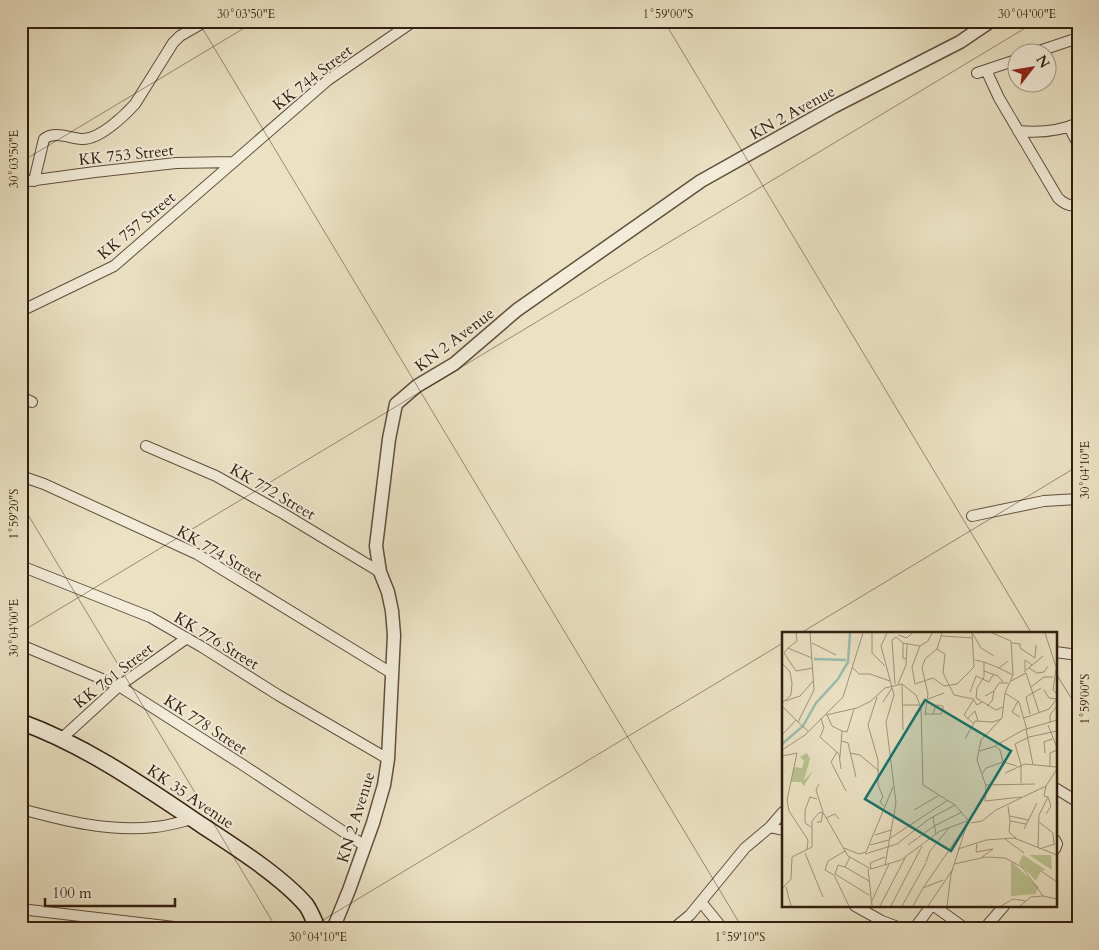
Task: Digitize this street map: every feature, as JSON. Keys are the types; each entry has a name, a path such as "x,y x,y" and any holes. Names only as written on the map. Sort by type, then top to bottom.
{"main road":[{"name":"KK 35 Avenue","path":"21,722 61,739 135,780 220,836 286,886 306,905 318,929"}],"street":[{"path":"34,181 44,139 52,135 83,139 100,133 128,112 135,104 172,43 180,36 206,21"},
{"name":"KK 744 Street","path":"234,162 328,80 414,21"},
{"name":"KN 2 Avenue","path":"333,929 365,846 384,785 388,759 394,635 392,611 388,592 380,572 376,546 389,440 396,404 417,386 454,364 517,310 701,181 833,107 960,42 991,21"},
{"path":"1056,45 1078,38"},
{"path":"1006,64 982,72 1058,198 1067,204 1078,205"},
{"path":"1018,131 1051,132 1073,125 1078,144"},
{"name":"KK 753 Street","path":"21,182 176,163 234,162"},
{"name":"KK 757 Street","path":"21,311 114,266 234,162"},
{"path":"21,397 32,402"},
{"name":"KK 772 Street","path":"146,446 216,476 284,514 380,572"},
{"name":"KK 774 Street","path":"21,476 44,484 197,554 393,674"},
{"path":"972,516 1044,501 1078,500"},
{"name":"KK 776 Street","path":"21,566 150,617 388,759"},
{"name":"KK 761 Street","path":"61,739 119,686 187,638"},
{"name":"KK 778 Street","path":"21,645 119,686 365,846"},
{"path":"1056,652 1078,655"},
{"path":"1057,792 1078,802"},
{"path":"21,809 81,824 111,827 155,827 193,819"},
{"path":"672,929 690,915 745,848 770,827 782,813"},
{"path":"770,827 782,830"},
{"path":"701,902 723,929"},
{"path":"859,908 882,921 903,929"},
{"path":"914,929 930,908"},
{"path":"935,908 966,929"},
{"path":"984,929 1002,908"},
{"path":"21,909 191,929"}]}
